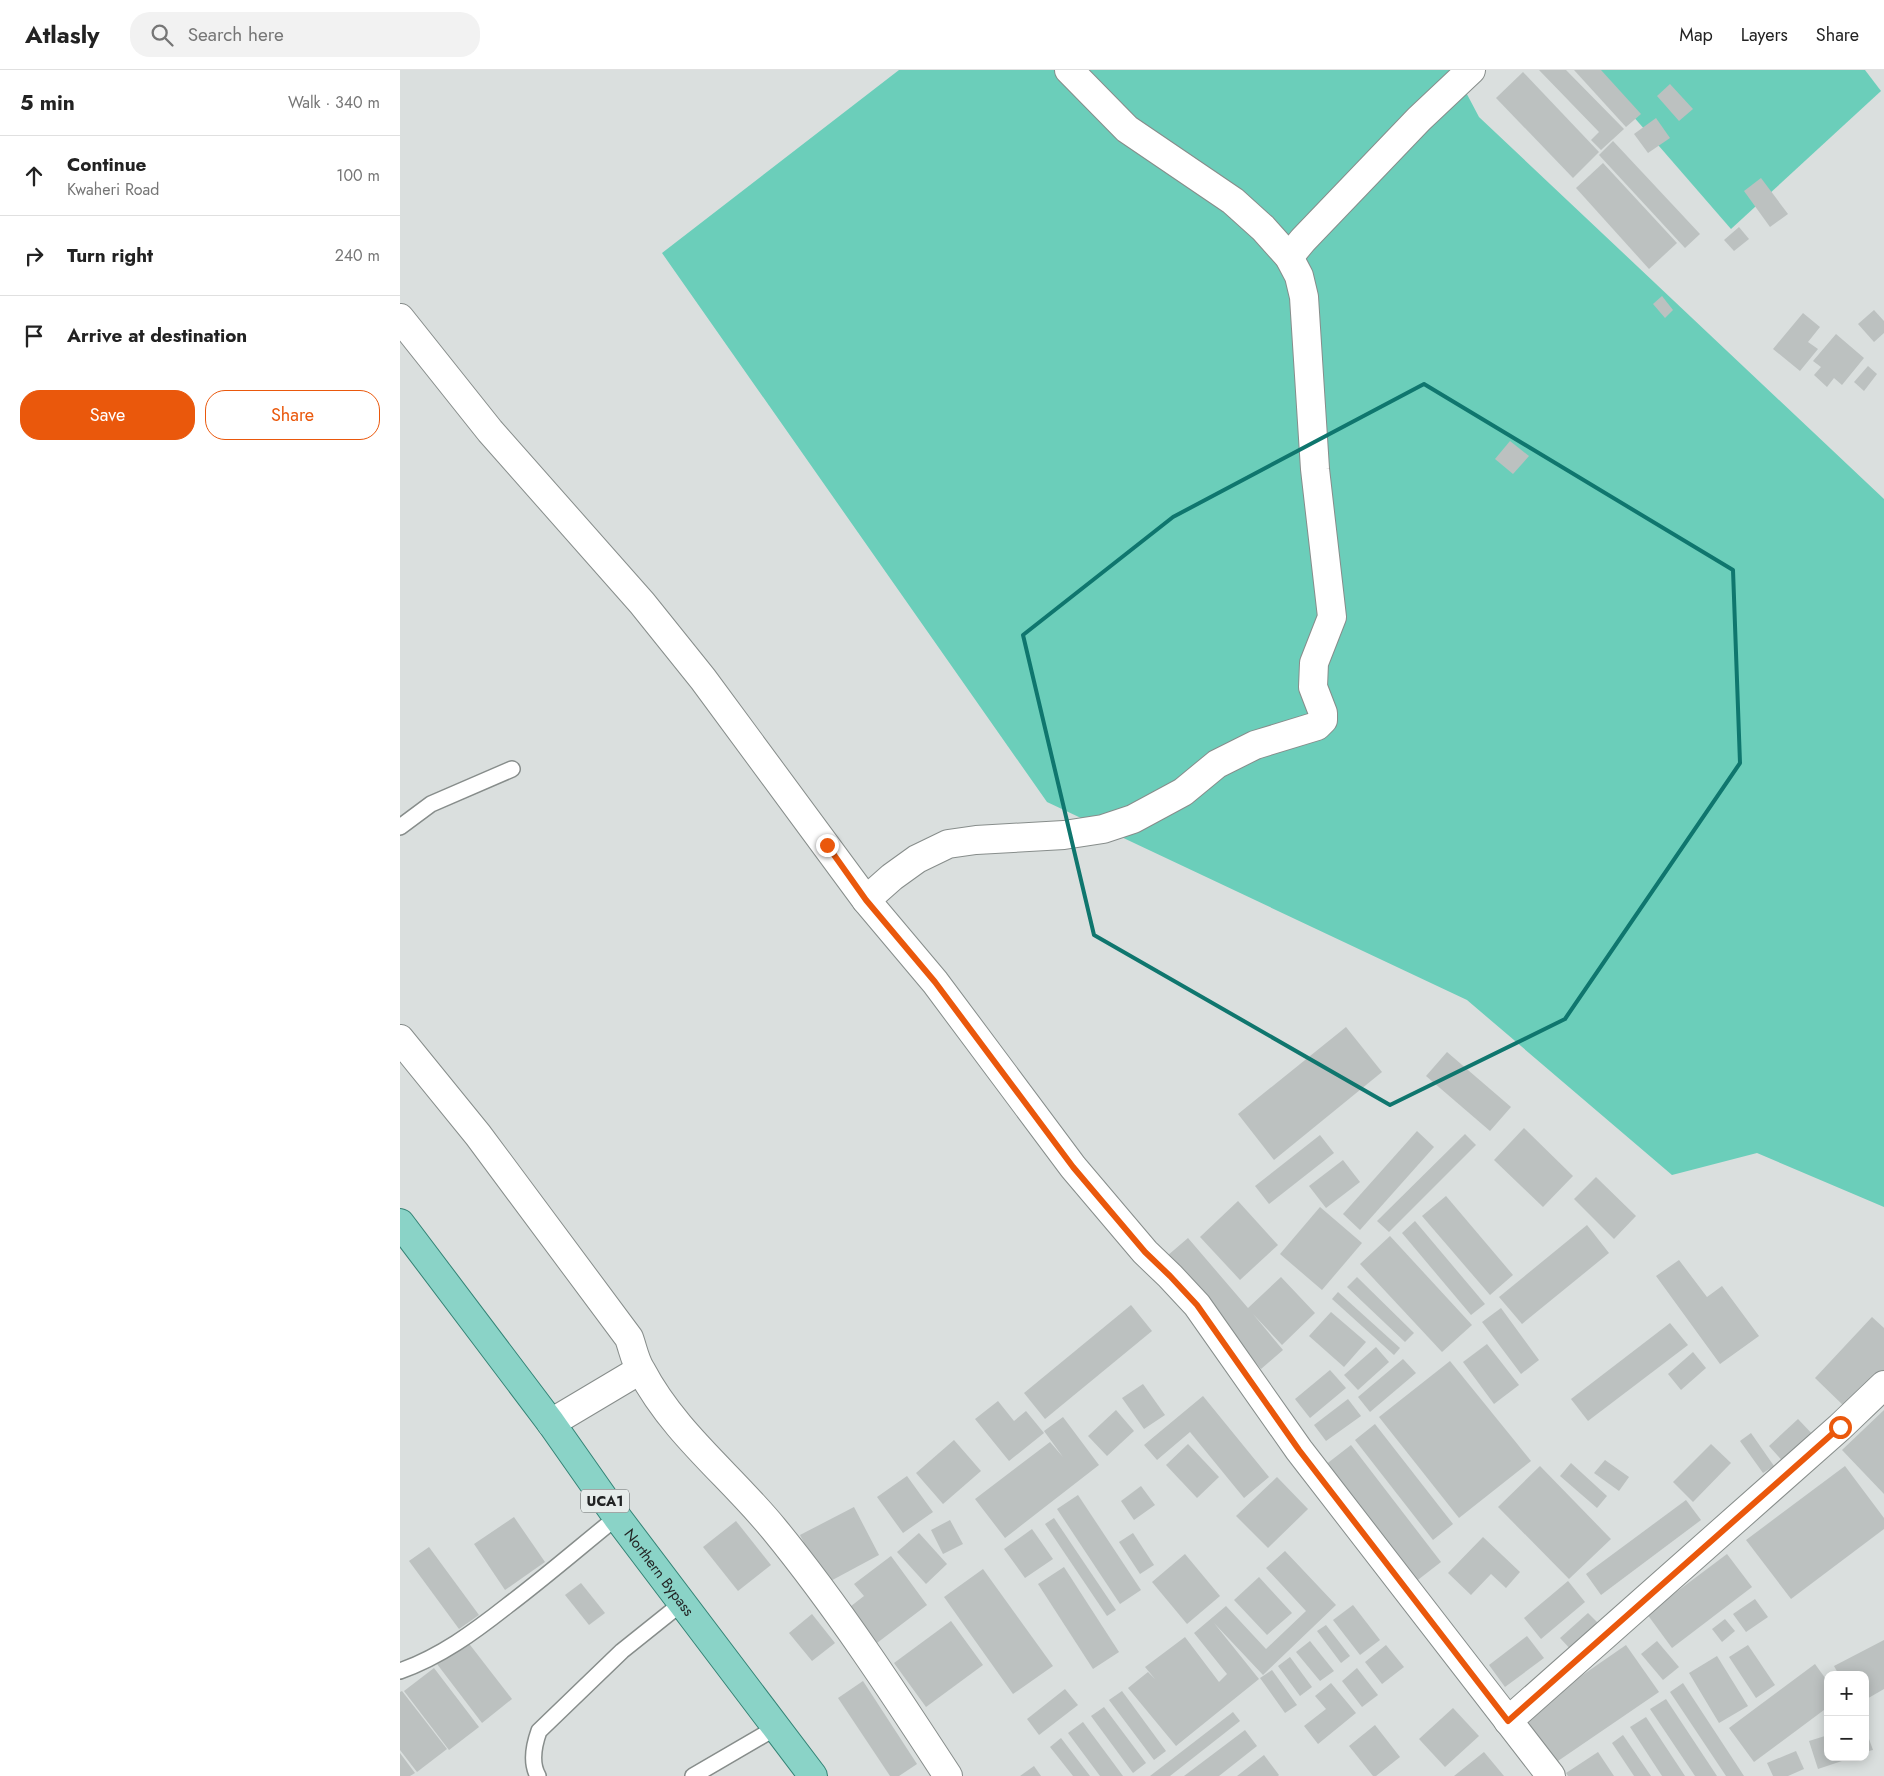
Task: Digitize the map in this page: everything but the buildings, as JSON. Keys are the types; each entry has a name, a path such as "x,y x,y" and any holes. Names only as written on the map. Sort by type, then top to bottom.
{"main road":[{"name":"Northern Bypass","path":"400,1224 551,1424 617,1517 813,1776"}],"street":[{"path":"866,900 917,858 948,844 976,840 1064,836 1103,829 1133,819 1183,792 1217,764 1255,745 1317,726 1322,720 1323,713 1313,687 1314,663 1332,617 1315,469 1304,297 1299,276 1289,257 1263,228 1232,201 1127,129 1069,70"},
{"path":"1289,257 1303,240 1419,120 1471,70"},
{"path":"400,318 490,431 642,603 703,679 866,900 935,982 1079,1174 1145,1252 1197,1305 1299,1450 1551,1776"},
{"path":"400,1040 478,1135 629,1338 640,1370 674,1421 755,1507 804,1567 906,1712 948,1776"},
{"path":"551,1424 640,1370"},
{"path":"1508,1721 1840,1427 1884,1385"}],"lane":[{"path":"400,827 408,819 431,804 512,769"},
{"path":"400,1671 420,1664 474,1632 534,1586 617,1517"},
{"path":"538,1776 535,1771 533,1748 539,1731 622,1651 682,1603"},
{"path":"693,1776 777,1727"}],"highlighted area":[{"path":"1424,384 1733,570 1740,763 1565,1019 1390,1105 1094,935 1023,635 1173,517"}],"green space":[{"path":"899,70 1471,70 1460,81 1479,117 1884,499 1884,1207 1757,1153 1672,1175 1467,1000 1047,802 662,253"},
{"path":"1593,70 1865,70 1881,91 1731,229"}],"route":[{"path":"827,845 866,900 935,982 1073,1167 1145,1252 1197,1305 1299,1450 1508,1721 1840,1427"}]}
